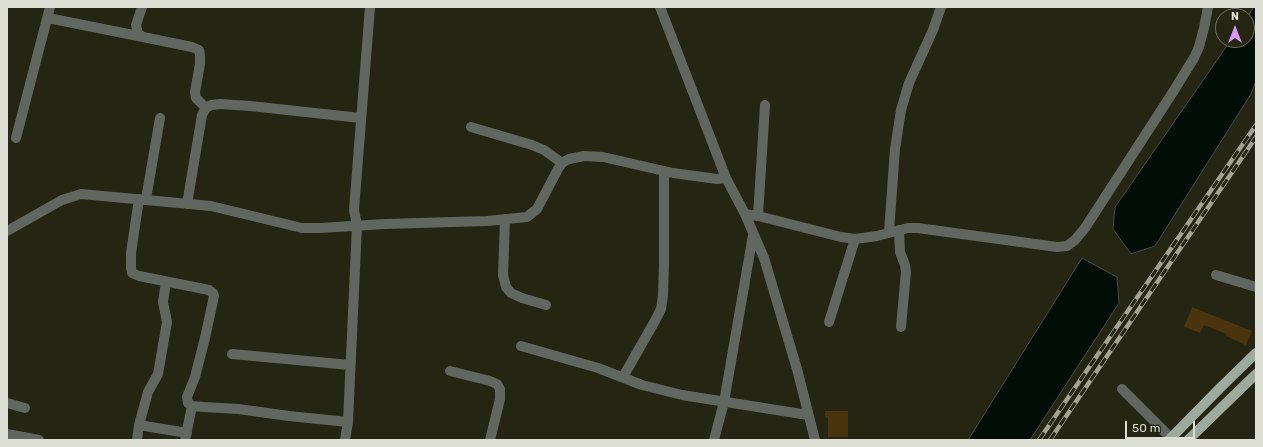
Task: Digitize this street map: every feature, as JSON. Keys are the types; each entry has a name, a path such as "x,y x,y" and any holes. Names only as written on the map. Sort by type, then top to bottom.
{"main road":[{"path":"1170,439 1256,353"},
{"path":"1188,440 1256,374"}],"street":[{"path":"16,138 50,7"},
{"path":"142,7 136,25 136,30 138,34 143,37"},
{"path":"345,440 348,422 357,225 354,210 370,7"},
{"path":"660,7 726,178 745,214 764,258 798,369 815,440"},
{"path":"900,327 906,272 894,231 895,148 900,110 909,83 933,30 941,7"},
{"path":"745,214 855,239 877,236 908,228 926,228 1057,247 1067,246 1085,228 1194,58 1201,41 1208,7"},
{"path":"48,18 192,47 199,50 200,64 195,92 196,98 206,108"},
{"path":"187,204 202,115 206,108 212,105 220,104 361,118"},
{"path":"758,216 765,105"},
{"path":"160,118 131,253 131,268 132,273 140,276 209,290 213,293 214,296 205,338 188,397 188,403 192,406 238,409 348,422"},
{"path":"471,127 532,145 544,150 562,163"},
{"path":"7,231 62,200 81,194 211,206 302,228 526,218 537,209 562,163 569,159 584,156 603,157 664,171 717,179 726,178"},
{"path":"623,377 661,308 664,264 664,171"},
{"path":"505,219 503,275 506,286 511,293 546,305"},
{"path":"714,440 724,402 753,235"},
{"path":"829,322 855,239"},
{"path":"1216,275 1256,287"},
{"path":"137,440 139,425 148,392 156,380 159,366 167,322 163,302 166,282"},
{"path":"521,346 598,368 642,385 682,395 808,415"},
{"path":"232,354 350,365"},
{"path":"450,371 490,381 497,384 500,389 500,399 490,440"},
{"path":"1122,389 1170,439"},
{"path":"7,403 25,408"},
{"path":"139,425 186,436 192,406"},
{"path":"7,434 39,440"}],"shaded area":[{"path":"1256,7 1256,81 1251,94 1155,246 1131,254 1113,229 1115,207 1225,48 1255,48 1255,8 1253,8"},
{"path":"1082,258 1117,277 1119,303 1030,440 968,440"}],"building":[{"path":"1192,307 1252,331 1246,345 1226,336 1226,334 1204,325 1200,333 1184,327"},
{"path":"825,411 848,411 848,437 828,437 828,419 825,416"}],"railway":[{"path":"1039,440 1256,125"},
{"path":"1050,440 1256,137"}]}
